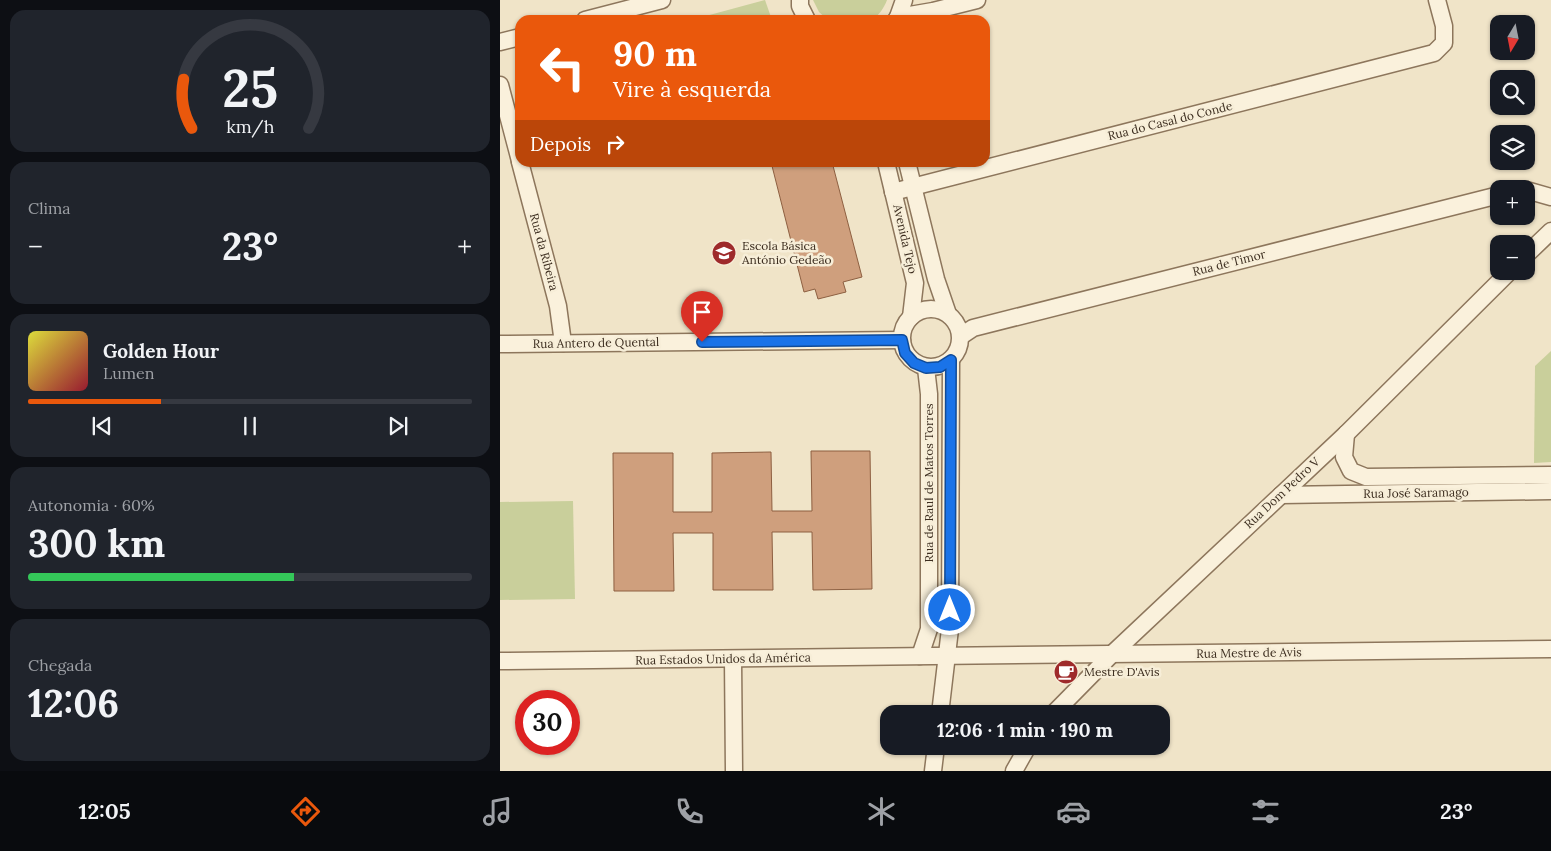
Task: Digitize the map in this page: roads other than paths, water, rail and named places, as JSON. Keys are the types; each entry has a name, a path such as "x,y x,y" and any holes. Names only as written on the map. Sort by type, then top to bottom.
{"street":[{"path":"604,15 662,0"},
{"path":"800,0 800,6 804,15"},
{"path":"898,15 904,0"},
{"path":"912,15 977,0"},
{"name":"Rua do Casal do Conde","path":"894,192 1434,53 1444,43 1444,26 1437,0"},
{"path":"500,42 515,38"},
{"name":"Rua da Ribeira","path":"500,85 515,121"},
{"name":"Rua da Ribeira","path":"521,167 558,306 563,343"},
{"name":"Avenida Tejo","path":"887,167 915,283 911,317"},
{"name":"Avenida Tejo","path":"907,167 936,279 948,314"},
{"path":"1535,193 1551,197"},
{"name":"Rua de Timor","path":"961,336 973,328 1490,196"},
{"path":"1535,246 1551,231"},
{"name":"Rua Dom Pedro V","path":"1062,705 1112,654 1346,434 1501,280"},
{"path":"936,309 948,314 957,324 961,336 959,349 951,360 940,367 926,368 914,363 905,353 902,340 904,327 911,317 923,310 936,309"},
{"name":"Rua Antero de Quental","path":"500,344 902,340"},
{"name":"Rua de Raul de Matos Torres","path":"941,705 950,629 951,360"},
{"name":"Rua de Raul de Matos Torres","path":"920,656 929,629 929,394 926,368"},
{"name":"Rua José Saramago","path":"1346,434 1344,457 1351,471 1366,477 1551,475"},
{"name":"Rua José Saramago","path":"1281,495 1551,491"},
{"name":"Rua Mestre de Avis","path":"947,656 1551,649"},
{"name":"Rua Estados Unidos da América","path":"500,661 947,656"},
{"path":"733,659 734,771"},
{"path":"933,771 935,755"},
{"path":"1014,771 1023,755"}],"place":[{"name":"Escola Básica António Gedeão","path":"724,253"},
{"name":"Mestre D'Avis","path":"1066,672"}]}
